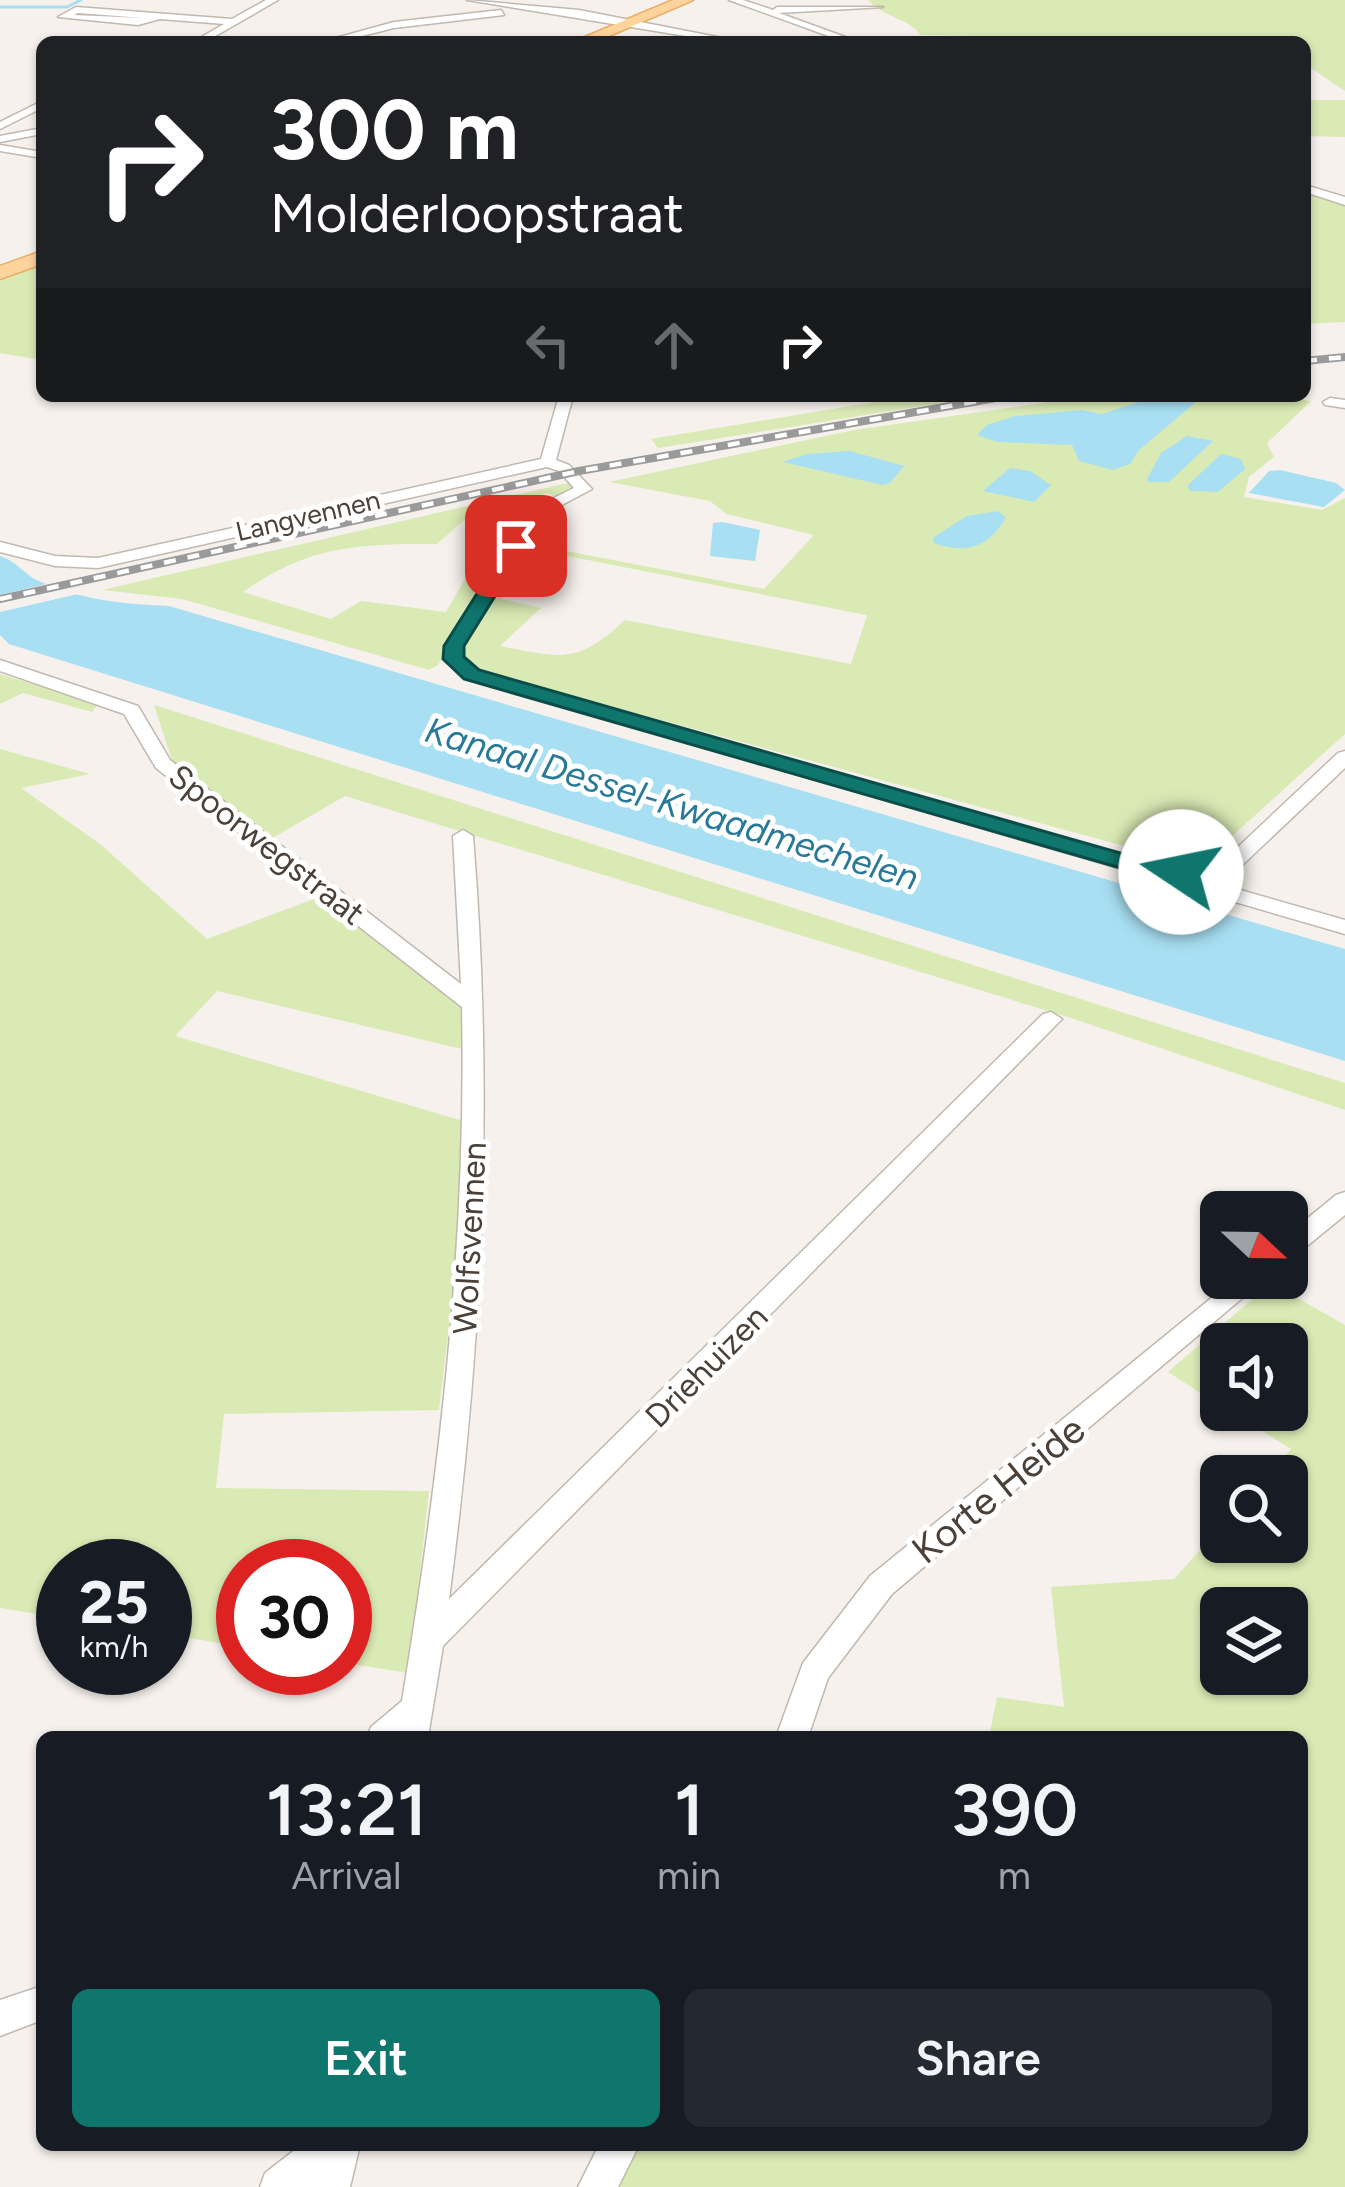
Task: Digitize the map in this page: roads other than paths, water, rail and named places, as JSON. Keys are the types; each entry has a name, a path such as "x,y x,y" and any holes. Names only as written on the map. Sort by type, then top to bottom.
{"main road":[{"path":"601,36 686,0"},
{"path":"0,273 36,258"}],"street":[{"path":"210,36 273,0"},
{"path":"472,0 706,36"},
{"path":"734,0 837,36"},
{"path":"763,10 878,7"},
{"path":"350,36 394,25 535,8"},
{"path":"161,16 138,22 63,16 76,10 161,16 236,22"},
{"path":"0,126 36,107"},
{"path":"0,144 36,133"},
{"path":"0,144 36,153"},
{"path":"1311,190 1345,201"},
{"path":"564,402 548,462 564,468 584,489 537,512 454,646 453,659 459,666 472,674 1345,927"},
{"name":"Langvennen","path":"0,547 55,561 98,562 548,462"},
{"name":"Spoorwegstraat","path":"0,665 131,710 140,720 142,738 164,764 475,1006"},
{"path":"1235,895 1223,876 1229,867 1345,758"},
{"name":"Wolfsvennen","path":"429,1639 472,1250 477,968 464,836"},
{"path":"1154,870 1229,867"},
{"name":"Driehuizen","path":"429,1639 1051,1019"},
{"path":"1308,1232 1345,1201"},
{"name":"Korte Heide","path":"794,1731 814,1672 881,1585 1228,1299"},
{"path":"415,1722 429,1639"},
{"path":"0,2018 36,2005"},
{"path":"279,2187 329,2151"},
{"path":"331,2187 336,2151"},
{"path":"597,2187 617,2151"}],"water":[{"path":"1139,402 1196,402 1139,450 1130,464 1113,470 1079,461 1072,445 997,442 977,435 987,425 1015,416 1082,410 1102,414"},
{"path":"1187,436 1213,441 1169,482 1149,482 1161,453"},
{"path":"850,451 904,466 890,483 882,485 783,462 807,454"},
{"path":"1221,454 1241,459 1245,469 1218,492 1191,491 1187,486"},
{"path":"1010,468 1030,471 1051,485 1034,502 983,491"},
{"path":"1269,471 1336,483 1345,490 1324,507 1249,493"},
{"path":"998,511 1006,518 991,537 975,546 933,543 934,537 967,516"},
{"path":"713,523 760,530 755,561 710,556"},
{"name":"Kanaal Dessel-Kwaadmechelen","path":"0,556 70,593 169,606 1345,949 1345,1061 9,644 0,635"}],"waterway":[{"path":"0,7 67,7 81,0"}],"railway":[{"path":"1311,360 1345,357"},
{"path":"0,599 579,471 973,402"}]}
